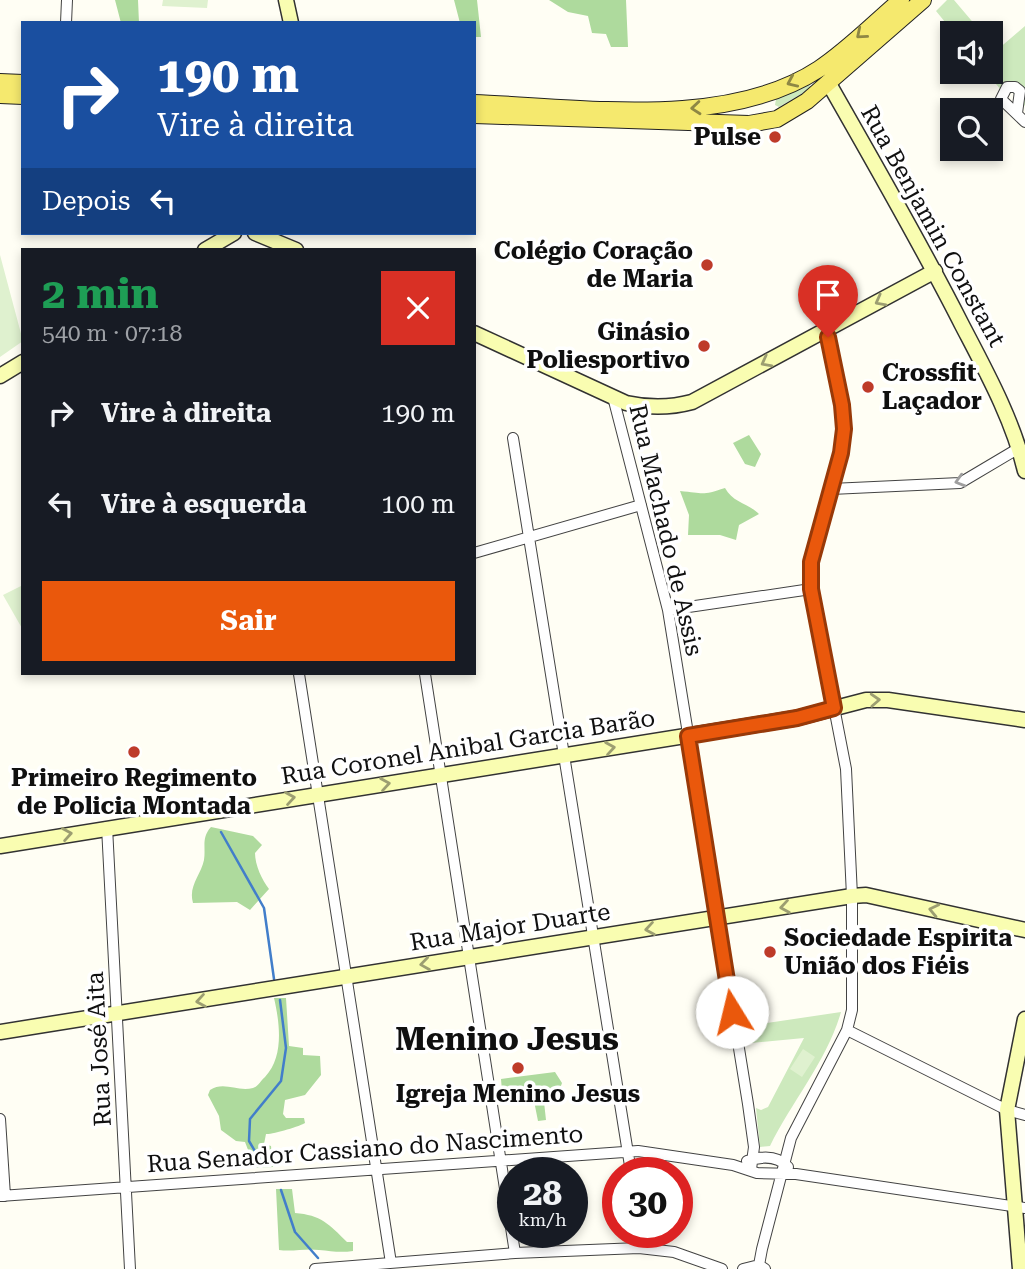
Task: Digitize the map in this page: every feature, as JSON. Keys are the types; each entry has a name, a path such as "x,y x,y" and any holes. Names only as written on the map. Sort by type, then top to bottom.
{"main road":[{"path":"476,103 673,110 717,106 763,94 820,68 901,0"},
{"path":"476,115 727,124 767,122 785,115 828,82 923,0"},
{"path":"0,82 21,83"},
{"path":"763,94 767,122"},
{"path":"0,95 21,96"}],"street":[{"path":"66,21 67,0"},
{"path":"286,0 291,21"},
{"name":"Rua Benjamin Constant","path":"828,82 935,271 982,363 1022,445 1025,471"},
{"path":"1017,113 1025,122"},
{"path":"208,248 231,235"},
{"path":"260,235 291,248"},
{"path":"476,334 569,374 613,397 642,407 676,406 692,402 935,271"},
{"path":"743,1269 761,1268 791,1138 847,1030 852,1010 852,896 846,769 811,589 811,562 844,429 842,405 826,330"},
{"path":"0,376 21,363"},
{"name":"Rua Machado de Assis","path":"613,397 668,610 755,1162"},
{"path":"513,438 629,1157"},
{"path":"831,489 960,483 1022,445"},
{"path":"476,552 641,505"},
{"path":"668,610 811,589"},
{"path":"299,675 391,1263"},
{"path":"425,675 502,1157"},
{"name":"Rua Coronel Anibal Garcia Barão","path":"0,846 797,718 866,700 888,700 1025,720"},
{"name":"Rua José Aita","path":"107,827 128,1187 130,1269"},
{"name":"Rua Major Duarte","path":"0,1032 852,896 866,895 1025,930"},
{"path":"1020,1269 1020,1207 1007,1110 1025,1019"},
{"path":"847,1030 1007,1110 1025,1115"},
{"path":"0,1119 3,1196"},
{"name":"Rua Senador Cassiano do Nascimento","path":"544,1157 628,1151 733,1165 776,1158 784,1169 796,1174 1020,1207"},
{"name":"Rua Senador Cassiano do Nascimento","path":"3,1196 497,1160"},
{"name":"Rua Senador Cassiano do Nascimento","path":"755,1162 769,1174 784,1169"},
{"path":"769,1174 775,1180 777,1190"},
{"path":"515,1248 516,1253"},
{"path":"314,1269 516,1253 639,1248 674,1252 722,1269"}],"green space":[{"path":"115,0 138,0 139,21 120,21"},
{"path":"163,0 208,0 207,8 162,6"},
{"path":"454,0 477,0 481,37 476,37 476,21 459,21"},
{"path":"549,0 626,0 628,47 611,47 606,34 592,33 588,16 568,12"},
{"path":"947,0 954,0 972,21 944,21 936,11"},
{"path":"1025,26 1025,106 1012,92 1006,96 996,84 1003,84 1003,45"},
{"path":"808,83 811,88 779,107 775,105 776,99"},
{"path":"0,255 21,342 0,357"},
{"path":"749,435 761,454 755,467 745,464 733,443"},
{"path":"725,488 732,497 759,514 739,525 736,540 720,535 688,535 689,515 680,491 707,493"},
{"path":"21,586 21,626 3,595"},
{"path":"211,827 253,836 262,845 255,853 255,858 259,872 269,889 250,910 237,902 193,903 192,891 202,865 205,839"},
{"path":"274,998 286,998 289,1046 303,1048 303,1055 320,1056 321,1075 305,1095 285,1100 283,1114 286,1118 304,1118 305,1123 266,1134 264,1144 271,1146 273,1167 255,1168 245,1142 236,1141 221,1130 219,1116 208,1095 210,1090 220,1086 253,1088 271,1069 279,1040"},
{"path":"841,1012 818,1064 770,1146 760,1147 756,1108 761,1110 768,1107 804,1038 751,1043 747,1026"},
{"path":"803,1049 815,1057 802,1077 790,1069"},
{"path":"555,1072 562,1083 558,1094 544,1102 546,1120 538,1121 531,1086 502,1091 501,1079"},
{"path":"276,1189 292,1189 295,1213 324,1221 347,1242 353,1242 353,1251 279,1250"}],"waterway":[{"path":"221,832 264,908 274,979"},
{"path":"262,1163 249,1141 250,1119 281,1081 286,1048 280,1000"},
{"path":"281,1190 295,1232 318,1258"}],"place":[{"name":"Pulse","path":"775,137"},
{"name":"Colégio Coração de Maria","path":"707,265"},
{"name":"Ginásio Poliesportivo","path":"704,346"},
{"name":"Crossfit Laçador","path":"868,387"},
{"name":"Primeiro Regimento de Policia Montada","path":"134,752"},
{"name":"Sociedade Espirita União dos Fiéis","path":"770,952"},
{"name":"Igreja Menino Jesus","path":"518,1068"}],"district":[{"name":"Menino Jesus","path":"507,1039"}],"route":[{"path":"732,1012 688,736 797,718 834,708 811,589 811,562 841,453 844,429 842,405 828,337"}]}
